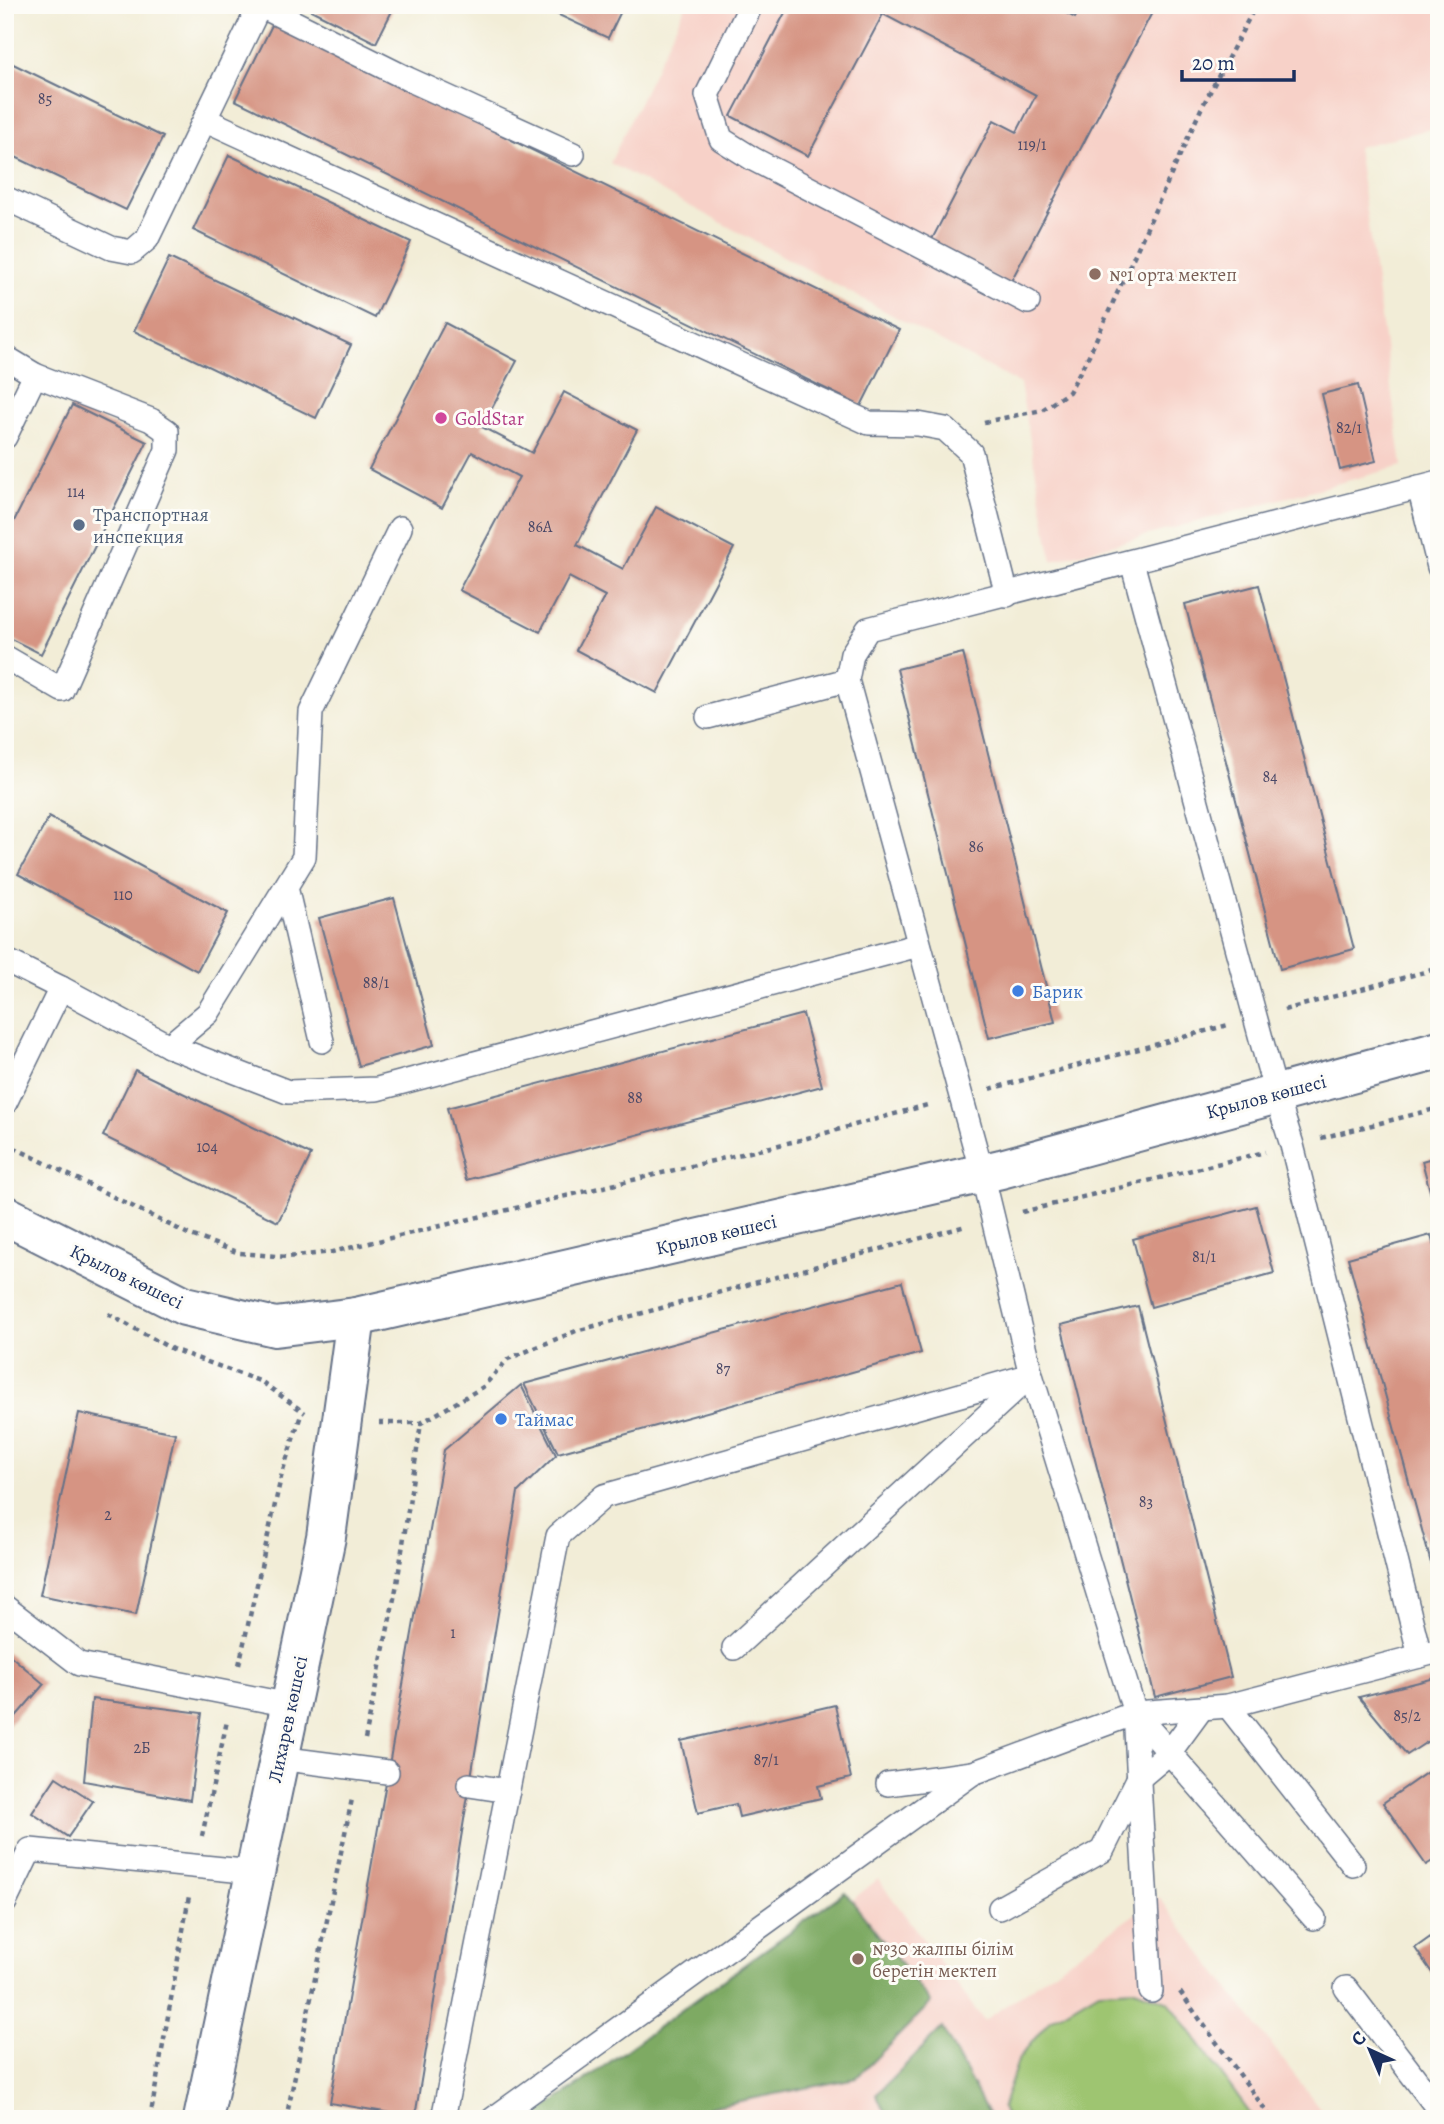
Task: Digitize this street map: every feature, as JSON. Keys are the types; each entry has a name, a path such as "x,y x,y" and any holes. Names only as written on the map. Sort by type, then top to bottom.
{"main road":[{"name":"Крылов көшесі","path":"5,1214 185,1306 275,1327 356,1317 982,1173 1439,1050"},
{"name":"Лихарев көшесі","path":"203,2119 326,1537 356,1317"}],"lane":[{"path":"751,5 707,95 721,139 753,159 1028,302"},
{"path":"5,198 111,248 132,252 147,239 261,6 408,79 573,154"},
{"path":"206,120 869,423 918,424 945,429 971,453 1007,595"},
{"path":"5,357 35,375 151,419 167,430 167,450 62,690 5,656"},
{"path":"5,437 35,375"},
{"path":"1151,1991 1135,1713 1031,1375 982,1173 847,680 852,654 868,629 1429,485 1439,568"},
{"path":"169,1046 208,1013 304,857 311,712 400,528"},
{"path":"888,1784 972,1773 1135,1713 1228,1706 1429,1654 1132,562"},
{"path":"708,717 847,680"},
{"path":"286,887 322,1041"},
{"path":"5,960 169,1046 288,1092 377,1089 919,945"},
{"path":"5,1103 61,988"},
{"path":"734,1648 1031,1375"},
{"path":"443,2119 558,1536 604,1496 1031,1375"},
{"path":"5,1607 79,1664 290,1705"},
{"path":"1228,1706 1353,1865"},
{"path":"1000,1908 1101,1851 1138,1779 1169,1753 1202,1708"},
{"path":"1135,1713 1314,1918"},
{"path":"279,1758 387,1772"},
{"path":"493,2119 972,1773"},
{"path":"470,1785 508,1791"},
{"path":"5,1902 30,1850 254,1872"},
{"path":"1346,1988 1439,2110"}],"path":[{"path":"945,429 1042,410 1069,392 1089,355 1201,109 1256,5"},
{"path":"5,1143 188,1234 239,1253 287,1257 332,1252 787,1143 1439,968"},
{"path":"150,2119 195,1866 282,1474 302,1412"},
{"path":"1148,1947 1272,2119"}],"shaded area":[{"name":"№1 орта мектеп","path":"686,5 1439,5 1439,127 1357,147 1402,466 1052,561 1020,384 610,163"},
{"name":"№30 жалпы білім беретін мектеп","path":"878,1879 984,2021 1159,1897 1328,2119 581,2119"}],"green space":[{"path":"845,1892 931,2003 856,2078 710,2107 693,2119 531,2119"},
{"path":"1135,1989 1169,2002 1254,2119 1007,2119 1002,2108 1019,2058 1049,2021 1099,1991"},
{"path":"942,2028 991,2119 890,2119 876,2095"}],"building":[{"path":"301,5 395,5 376,43"},
{"path":"550,5 624,5 608,38 548,10"},
{"path":"789,5 1051,5 1075,18 1082,5 1156,5 1009,285 930,243 994,120 1017,132 1036,95 883,14 808,156 731,116"},
{"path":"273,23 899,330 861,406 235,100"},
{"path":"5,60 163,137 126,210 5,152"},
{"path":"229,155 411,242 375,318 193,230"},
{"path":"169,258 351,345 316,418 134,331"},
{"path":"445,323 517,361 482,427 532,453 564,392 637,430 577,545 623,569 656,507 734,548 657,693 576,650 605,596 569,577 540,632 459,590 519,477 472,452 442,508 369,469"},
{"path":"1358,385 1376,461 1340,470 1322,394"},
{"path":"72,405 147,442 41,654 5,636 5,539"},
{"path":"1259,585 1354,949 1280,969 1185,604"},
{"path":"963,653 1055,1022 989,1038 897,669"},
{"path":"49,817 228,913 197,971 18,874"},
{"path":"394,898 434,1045 359,1066 319,918"},
{"path":"803,1014 822,1086 466,1180 447,1108"},
{"path":"135,1070 311,1155 278,1222 103,1136"},
{"path":"1439,1156 1439,1221 1438,1221 1422,1161"},
{"path":"1256,1206 1274,1273 1151,1307 1133,1239"},
{"path":"1431,1235 1439,1267 1438,1589 1348,1258"},
{"path":"902,1282 921,1353 558,1453 524,1384"},
{"path":"1138,1306 1231,1677 1155,1697 1061,1325"},
{"path":"521,1385 556,1455 518,1492 415,2117 330,2103 444,1450"},
{"path":"79,1413 175,1433 136,1615 40,1595"},
{"path":"5,1651 44,1684 5,1729"},
{"path":"1439,1677 1439,1734 1407,1755 1359,1697"},
{"path":"92,1699 202,1713 190,1800 84,1781"},
{"path":"835,1705 851,1778 818,1786 821,1798 739,1817 736,1804 698,1813 681,1741"},
{"path":"1439,1764 1439,1857 1426,1865 1383,1803"},
{"path":"56,1777 93,1801 68,1837 32,1813"},
{"path":"1439,1931 1439,1983 1415,1948"}],"place":[{"name":"№1 орта мектеп","path":"1095,274"},
{"name":"GoldStar","path":"441,418"},
{"name":"Транспортная инспекция","path":"79,525"},
{"name":"Барик","path":"1018,991"},
{"name":"Таймас","path":"501,1419"},
{"name":"№30 жалпы білім беретін мектеп","path":"858,1959"}]}
